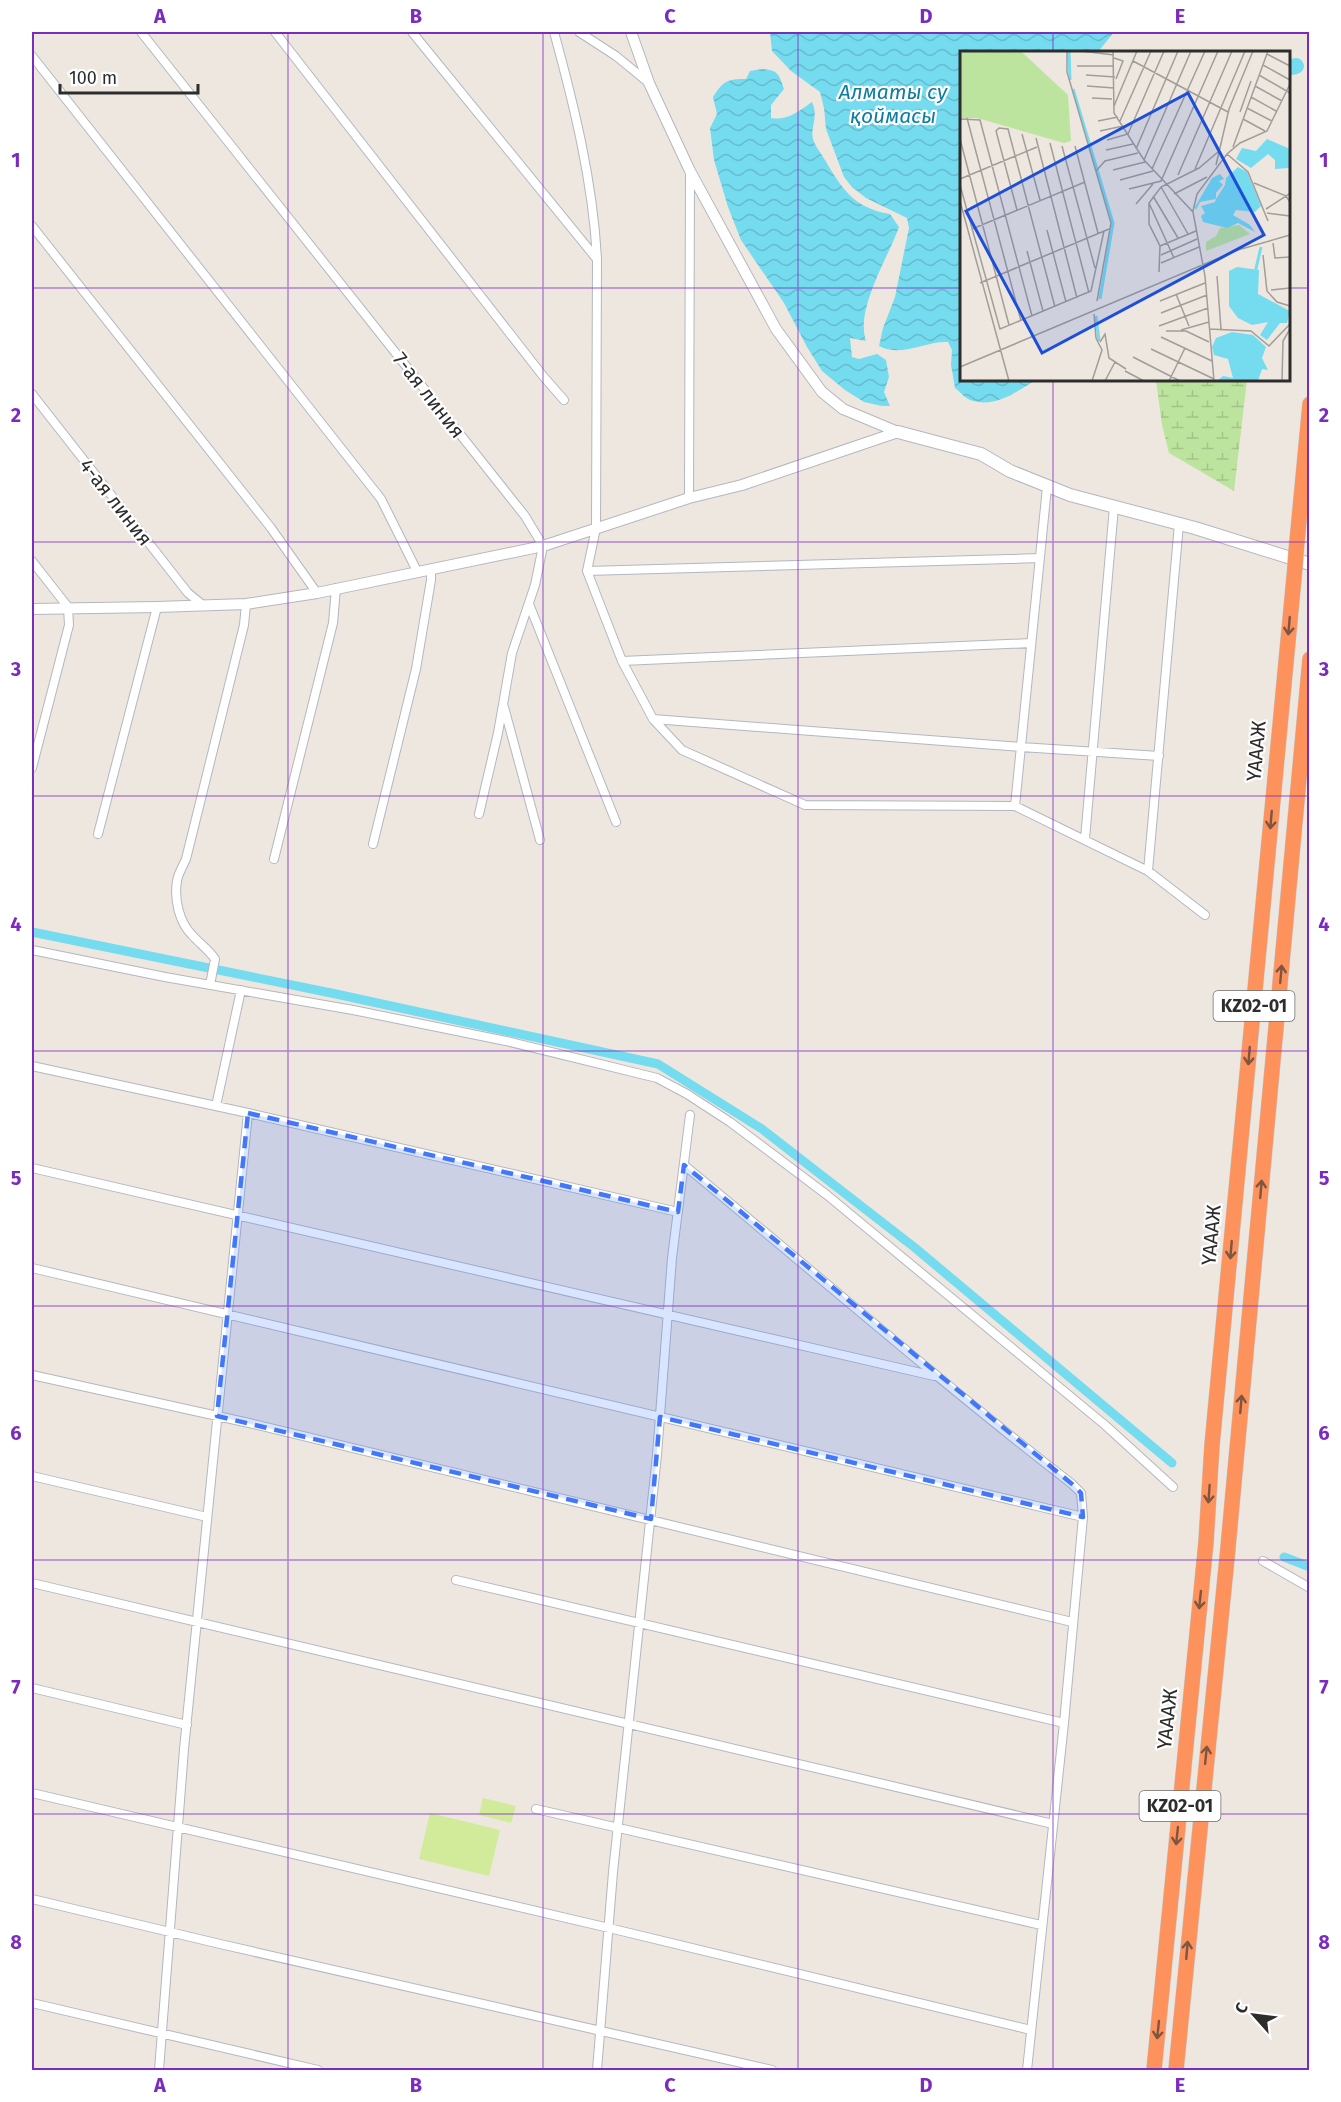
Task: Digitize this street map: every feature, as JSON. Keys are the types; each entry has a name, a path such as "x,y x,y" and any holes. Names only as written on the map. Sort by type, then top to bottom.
{"highway":[{"name":"ҮАААЖ","path":"1154,2070 1206,1542 1212,1445 1300,561 1310,404"},
{"name":"KZ02-01","path":"1176,2070 1227,1558 1310,659"}],"main road":[{"path":"898,432 981,454 1010,471 1070,495 1179,524 1300,561"}],"street":[{"name":"7-ая линия","path":"141,32 525,516 543,546"},
{"path":"275,32 564,400"},
{"path":"412,32 597,259"},
{"path":"554,32 567,80 594,215 597,259 596,528 587,571 622,662 653,719 682,750 805,805 1015,806 1148,872 1205,915"},
{"path":"579,32 616,56 649,83"},
{"path":"631,32 649,83 690,171 776,329 822,392 843,409 898,432"},
{"path":"32,56 381,499 417,571"},
{"path":"689,498 690,171"},
{"path":"32,226 271,528 317,593"},
{"name":"4-ая линия","path":"32,394 188,593 204,606"},
{"path":"32,609 246,604 317,593 543,546 689,498 742,485 898,432"},
{"path":"1015,806 1047,487"},
{"path":"1085,839 1114,507"},
{"path":"1148,872 1179,524"},
{"path":"478,814 512,653 535,585 543,546"},
{"path":"587,571 1040,558"},
{"path":"32,561 68,607 69,625 32,768"},
{"path":"373,844 416,669 431,569"},
{"path":"274,860 333,623 336,588"},
{"path":"529,603 616,822"},
{"path":"211,980 215,959 209,949 191,934 180,919 177,880 186,859 244,625 246,604"},
{"path":"98,834 157,607"},
{"path":"622,662 1031,643"},
{"path":"503,704 540,840"},
{"path":"653,719 1159,756"},
{"path":"32,950 211,980 241,990 506,1041 657,1078 730,1122 827,1195 1104,1425 1173,1487"},
{"path":"216,1106 241,990"},
{"path":"32,1066 678,1212"},
{"path":"159,2070 186,1725 248,1113"},
{"path":"597,2070 618,1828 651,1519 668,1314 690,1115"},
{"path":"684,1165 936,1376 1081,1493 1083,1517 1064,1723 1027,2070"},
{"path":"32,1168 936,1376"},
{"path":"32,1268 1083,1517"},
{"path":"32,1376 217,1416 1072,1622"},
{"path":"32,1476 207,1517"},
{"path":"1263,1561 1310,1588"},
{"path":"456,1580 1064,1723"},
{"path":"32,1583 1053,1824"},
{"path":"32,1688 186,1725"},
{"path":"32,1793 609,1928 1031,2030"},
{"path":"536,1809 1041,1926"},
{"path":"32,1899 772,2070"},
{"path":"32,2003 318,2070"}],"highlighted area":[{"path":"248,1113 678,1212 684,1165 1072,1484 1081,1493 1083,1517 660,1417 651,1519 217,1416"}],"green space":[{"path":"1156,381 1247,381 1234,491 1169,453 1162,425"},
{"path":"483,1798 516,1806 511,1823 479,1815"},
{"path":"430,1813 500,1830 489,1876 419,1859"}],"water":[{"name":"Алматы су қоймасы","path":"770,32 1114,32 1099,51 960,51 960,381 1034,381 1005,398 979,402 968,399 955,388 951,365 952,350 948,342 904,350 879,346 895,297 909,228 907,218 866,198 852,187 844,177 826,129 820,92 791,71 772,51"},
{"path":"771,70 777,74 784,89 771,105 771,118 788,117 812,102 815,112 813,139 837,180 858,202 890,214 899,227 869,299 864,328 866,341 850,338 852,357 859,359 877,354 886,360 889,377 884,392 890,406 864,402 822,371 784,303 741,240 728,207 714,160 710,128 717,114 713,97 726,82 746,79 750,71"}],"waterway":[{"path":"1290,68 1296,66"},
{"path":"32,932 336,994 658,1064 762,1129 914,1247 1172,1463"},
{"path":"1284,1557 1310,1567"}]}
